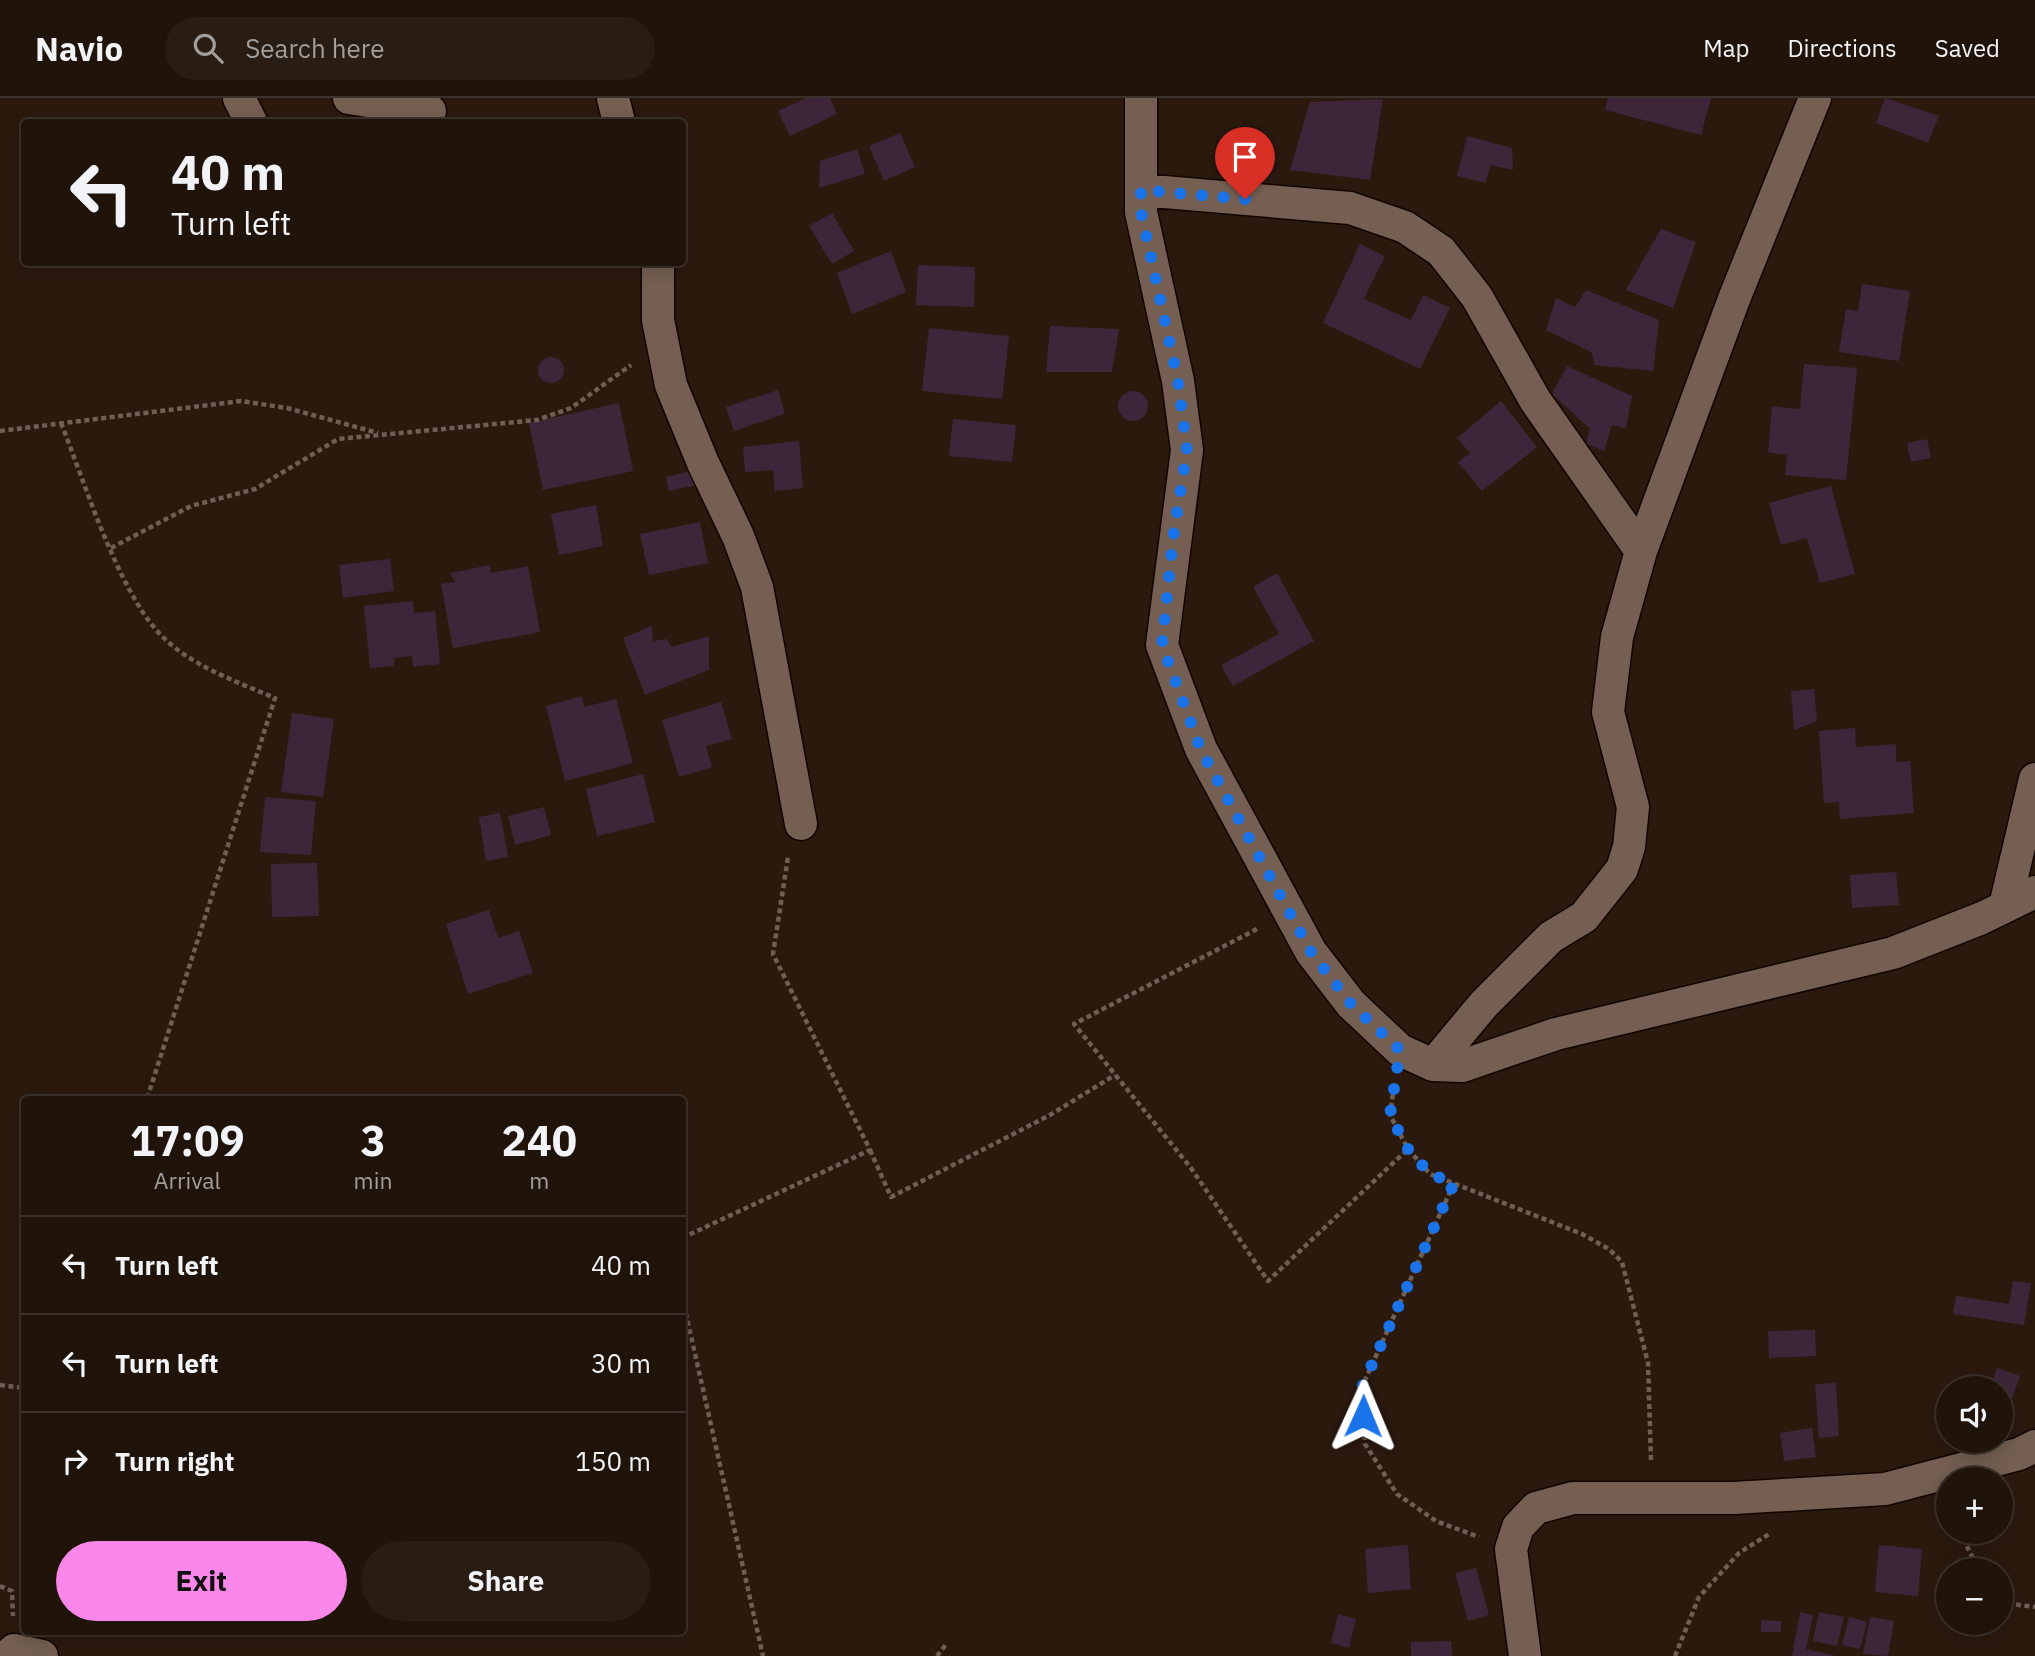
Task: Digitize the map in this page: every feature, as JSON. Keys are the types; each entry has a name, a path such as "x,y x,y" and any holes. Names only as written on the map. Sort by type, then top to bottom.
{"street":[{"path":"239,98 250,119"},
{"path":"349,98 430,111"},
{"path":"612,98 618,119"},
{"path":"1141,98 1141,212 1178,381 1187,450 1173,538 1162,645 1201,750 1311,952 1351,1004 1400,1050 1433,1065 1462,1066 1556,1034 1893,953 2035,892"},
{"path":"1433,1065 1484,1004 1551,937 1584,917 1622,869 1629,847 1633,807 1608,712 1617,638 1641,551 1734,299 1815,98"},
{"path":"1141,190 1350,208 1405,227 1441,251 1477,297 1535,400 1641,551"},
{"path":"658,266 658,320 671,385 703,463 738,536 757,587 799,811"},
{"path":"2006,906 2035,779"},
{"path":"1525,1656 1511,1549 1518,1527 1535,1508 1573,1498 1734,1498 1885,1489 2019,1454 2035,1446"},
{"path":"8,1656 14,1650 42,1656"}],"path":[{"path":"111,548 191,506 255,489 338,439 537,420 570,408 663,342"},
{"path":"0,431 241,401 287,408 384,434"},
{"path":"61,423 130,592 159,633 209,670 275,698 148,1096"},
{"path":"799,811 773,954 891,1197 1050,1115 1115,1074"},
{"path":"1289,912 1074,1024 1191,1168 1268,1281 1408,1149"},
{"path":"1400,1050 1390,1115 1408,1149 1430,1174 1582,1234 1609,1249 1622,1262 1648,1363 1650,1457 1664,1497"},
{"path":"686,1236 870,1150"},
{"path":"1454,1183 1361,1389 1365,1444 1397,1494 1436,1521 1511,1549"},
{"path":"686,1314 763,1656"},
{"path":"0,1385 21,1388"},
{"path":"1675,1656 1699,1597 1739,1553 1771,1533"},
{"path":"2013,1604 2035,1607"},
{"path":"937,1656 947,1643"}],"building":[{"path":"806,98 830,98 837,114 790,136 778,111"},
{"path":"1608,98 1711,98 1701,135 1605,110"},
{"path":"1885,98 1939,116 1928,143 1876,123"},
{"path":"1383,99 1370,180 1290,170 1310,102"},
{"path":"900,133 915,167 884,181 869,146"},
{"path":"1467,136 1512,148 1513,170 1490,165 1486,183 1457,176"},
{"path":"857,149 865,174 819,188 820,161"},
{"path":"832,213 854,251 832,264 809,226"},
{"path":"1661,229 1696,242 1673,308 1626,290"},
{"path":"1360,244 1385,256 1364,299 1411,320 1423,295 1450,308 1420,369 1323,323"},
{"path":"891,251 906,292 852,314 837,273"},
{"path":"918,265 975,267 974,307 916,305"},
{"path":"1862,284 1910,291 1899,361 1839,352 1846,309 1858,311"},
{"path":"1586,290 1659,320 1653,371 1595,365 1591,352 1546,330 1556,298 1575,307"},
{"path":"1050,326 1119,329 1112,372 1046,372"},
{"path":"929,328 1009,336 1002,399 922,391"},
{"path":"551,357 560,361 564,370 560,379 551,383 542,379 538,370 542,361"},
{"path":"1804,364 1857,368 1846,480 1785,475 1787,455 1768,452 1772,406 1800,409"},
{"path":"1567,366 1632,396 1626,428 1612,425 1604,451 1586,444 1590,429 1552,394"},
{"path":"778,390 785,414 734,431 726,407"},
{"path":"1133,391 1143,396 1148,406 1143,416 1133,421 1123,416 1118,406 1123,396"},
{"path":"1501,401 1537,447 1482,491 1458,462 1470,453 1457,438"},
{"path":"619,403 633,471 543,490 529,423"},
{"path":"953,419 1016,425 1012,462 949,456"},
{"path":"1927,439 1931,458 1911,462 1907,443"},
{"path":"799,441 803,488 775,491 773,470 745,472 743,447"},
{"path":"703,468 706,483 669,491 666,477"},
{"path":"1831,486 1855,574 1820,583 1807,538 1781,545 1769,503"},
{"path":"596,505 603,546 559,555 551,514"},
{"path":"700,522 708,563 649,575 640,534"},
{"path":"390,559 394,591 343,598 339,565"},
{"path":"490,565 491,573 528,566 540,632 453,648 441,584 455,582 450,573"},
{"path":"1277,573 1314,641 1233,686 1221,665 1279,634 1253,587"},
{"path":"413,601 414,613 435,611 440,664 413,667 412,656 395,658 393,666 370,668 364,606"},
{"path":"652,626 653,641 667,639 671,647 709,636 709,670 645,695 623,638"},
{"path":"1814,689 1817,721 1794,730 1791,691"},
{"path":"582,696 584,707 616,699 633,763 565,781 546,706"},
{"path":"721,702 732,739 706,746 712,767 679,777 662,720"},
{"path":"292,713 334,719 323,797 281,792"},
{"path":"1855,728 1856,747 1896,744 1896,762 1910,761 1914,813 1840,819 1839,802 1824,803 1819,731"},
{"path":"643,774 655,822 597,836 586,789"},
{"path":"265,797 316,801 311,855 260,852"},
{"path":"544,807 551,835 515,845 508,816"},
{"path":"500,813 508,857 486,861 479,817"},
{"path":"317,863 319,916 272,917 271,864"},
{"path":"1896,872 1899,905 1852,908 1850,875"},
{"path":"489,910 498,938 519,931 533,973 468,994 446,924"},
{"path":"2013,1281 2031,1283 2024,1325 1953,1314 1956,1296 2009,1304"},
{"path":"1815,1330 1816,1356 1769,1358 1768,1331"},
{"path":"1997,1368 2020,1376 2013,1396 2013,1376 1994,1376"},
{"path":"1836,1383 1839,1436 1819,1438 1815,1384"},
{"path":"1812,1428 1816,1457 1784,1461 1780,1433"},
{"path":"1408,1545 1411,1589 1368,1593 1365,1549"},
{"path":"1879,1545 1922,1549 1918,1596 1875,1592"},
{"path":"1476,1568 1489,1615 1468,1621 1455,1573"},
{"path":"1800,1612 1813,1615 1806,1649 1836,1656 1792,1656"},
{"path":"1819,1612 1844,1617 1837,1646 1813,1641"},
{"path":"1338,1614 1356,1619 1349,1648 1331,1643"},
{"path":"1849,1617 1867,1622 1860,1649 1842,1645"},
{"path":"1870,1617 1894,1621 1888,1656 1863,1654"},
{"path":"1761,1620 1781,1621 1781,1632 1761,1632"},
{"path":"1451,1641 1452,1656 1411,1656 1411,1642"}],"route":[{"path":"1245,199 1141,190 1141,212 1178,381 1187,450 1173,538 1162,645 1201,750 1311,952 1351,1004 1400,1050 1390,1115 1408,1149 1430,1174 1454,1183 1361,1389 1363,1416"}]}
